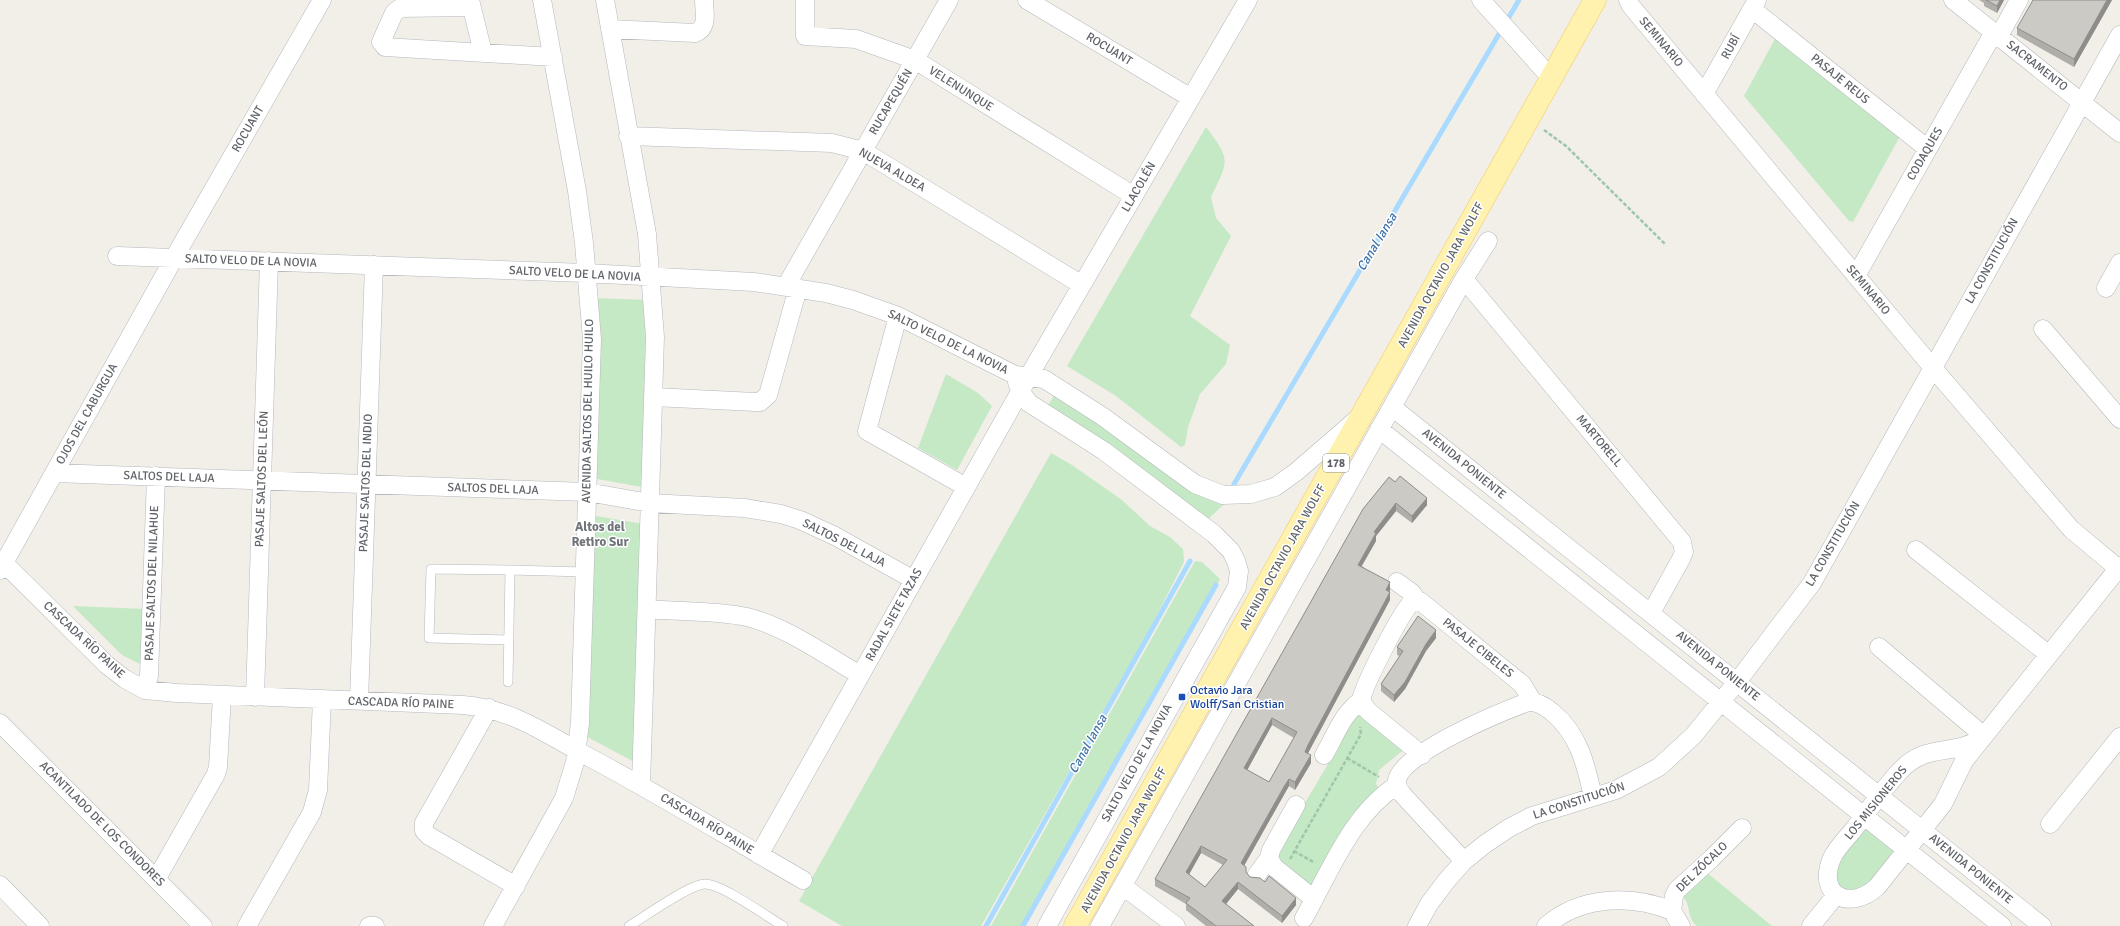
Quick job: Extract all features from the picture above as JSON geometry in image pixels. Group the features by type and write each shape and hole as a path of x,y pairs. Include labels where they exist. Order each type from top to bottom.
{"main road":[{"name":"AVENIDA OCTAVIO JARA WOLFF","path":"1075,926 1365,413 1595,0"}],"street":[{"name":"ROCUANT","path":"174,258 322,0"},
{"name":"AVENIDA SALTOS DEL HUILO HUILO","path":"493,926 560,806 570,782 577,751 580,723 592,339 577,192 542,0"},
{"path":"605,0 628,136 647,234 655,337 641,785"},
{"path":"610,29 695,33 701,31 704,26 704,0"},
{"name":"VELENUNQUE","path":"806,0 805,36 856,39 915,60 1134,196"},
{"name":"RUCAPEQUÉN","path":"654,397 755,402 765,399 768,396 792,287 863,151 949,0"},
{"name":"ROCUANT","path":"1027,0 1191,98"},
{"name":"SEMINARIO","path":"1628,0 1631,6 1933,368 2071,529 2119,568"},
{"name":"SACRAMENTO","path":"1953,0 2120,132"},
{"name":"CODAQUES","path":"1856,276 1928,149 2019,0"},
{"path":"1482,1 1495,17 1517,38 1551,78"},
{"name":"LLACOLÉN","path":"1023,379 1082,285 1134,196 1191,98 1243,2"},
{"path":"483,53 471,4 400,8 394,13 381,42 385,47 483,53 553,57"},
{"name":"RUBÍ","path":"1704,94 1754,4"},
{"name":"PASAJE REUS","path":"1754,4 1928,149"},
{"name":"LA CONSTITUCIÓN","path":"1417,926 1438,891 1464,861 1498,835 1532,816 1630,784 1659,767 1693,736 1737,682 1809,588 2120,35"},
{"name":"NUEVA ALDEA","path":"628,136 832,143 863,151 1082,285"},
{"name":"AVENIDA OCTAVIO JARA WOLFF","path":"1100,926 1124,887 1379,429 1464,279 1488,241"},
{"name":"SALTO VELO DE LA NOVIA","path":"117,256 586,273 740,282 792,287 841,296 898,316 1023,379 1044,379 1102,416 1195,484 1223,495 1251,494 1274,487 1296,472 1365,413"},
{"name":"OJOS DEL CABURGUA","path":"2,567 174,258"},
{"name":"PASAJE SALTOS DEL LEÓN","path":"255,697 269,261"},
{"path":"2106,288 2120,263"},
{"name":"PASAJE SALTOS DEL INDIO","path":"359,701 374,265"},
{"name":"MARTORELL","path":"1464,279 1682,542 1684,552 1681,559 1651,613"},
{"path":"898,316 867,431 966,487"},
{"path":"2043,329 2120,419"},
{"name":"SALTO VELO DE LA NOVIA","path":"1023,379 1029,403 1104,451 1214,534 1231,551 1238,571 1237,587 1047,926"},
{"name":"RADAL SIETE TAZAS","path":"759,855 966,487 1023,379"},
{"name":"AVENIDA PONIENTE","path":"1392,407 1880,796 2039,925"},
{"name":"AVENIDA PONIENTE","path":"1379,429 2002,926"},
{"name":"SALTOS DEL LAJA","path":"54,473 587,492 650,503 744,508 794,518 850,544 914,580"},
{"name":"PASAJE SALTOS DEL NILAHUE","path":"145,690 149,676 156,476"},
{"path":"1916,550 2048,654"},
{"name":"CASCADA RÍO PAINE","path":"2,567 125,679 145,690 222,696 463,705 489,708 526,722 641,785 803,880"},
{"name":"LOS MISIONEROS","path":"1984,736 1967,746 1921,754 1902,769 1864,816 1832,860 1828,869 1828,880 1831,889 1836,895 1842,899 1852,900 1868,894 1877,887 1943,804 1961,764 1984,736 2048,654 2119,568"},
{"name":"PASAJE CIBELES","path":"1397,582 1522,684 1533,702"},
{"path":"1324,755 1343,721 1361,701 1381,655 1409,604 1412,601 1418,600"},
{"path":"647,609 721,613 755,620 788,634 860,675"},
{"path":"1879,647 1984,736"},
{"path":"157,878 216,774 218,767 222,696"},
{"path":"247,926 312,812 316,801 318,790 322,700"},
{"path":"1361,701 1368,711 1422,755"},
{"path":"1464,861 1402,794 1397,785 1397,780 1404,768 1422,755 1473,724 1507,710 1533,702 1547,708 1564,723 1572,733 1583,757 1593,797"},
{"path":"489,708 424,823 424,831 428,836 516,886"},
{"name":"ACANTILADO DE LOS CONDORES","path":"0,723 204,926"},
{"path":"2050,824 2120,737"},
{"path":"1304,918 1329,870 1352,832 1370,807 1383,794 1397,785"},
{"path":"1256,876 1269,858 1271,850 1296,806"},
{"name":"DEL ZÓCALO","path":"1673,920 1674,896 1677,890 1742,828"},
{"path":"1269,858 1272,865 1314,899"},
{"path":"0,885 40,926"},
{"path":"1124,887 1176,926"},
{"path":"1811,926 1836,895"},
{"path":"1546,926 1575,908 1605,901 1642,901 1673,920"},
{"path":"369,926 375,926"}],"lane":[{"path":"509,640 429,638 431,569 585,572"},
{"path":"508,682 510,570"},
{"path":"629,926 690,888 704,884 717,886 783,926"}],"path":[{"path":"1529,119 1566,146 1666,245"},
{"path":"1282,874 1361,734 1358,714 1361,701"},
{"path":"1347,758 1379,777"},
{"path":"1294,851 1329,870"}],"green space":[{"path":"1775,39 1899,138 1853,222 1849,221 1744,96"},
{"path":"1206,127 1220,147 1225,161 1221,176 1211,197 1216,218 1231,236 1190,316 1230,345 1226,364 1200,394 1188,427 1185,445 1181,447 1116,396 1067,366"},
{"path":"592,298 648,300 647,488 592,478"},
{"path":"946,374 978,393 992,406 957,470 918,448"},
{"path":"1055,394 1177,475 1235,494 1205,522 1048,406"},
{"path":"1051,453 1072,465 1122,500 1150,526 1170,537 1183,549 1184,562 1143,642 981,926 842,926 799,901"},
{"path":"590,515 644,524 636,763 582,734"},
{"path":"1195,561 1202,562 1220,579 1215,589 1023,926 991,926"},
{"path":"73,606 145,609 143,662 140,664 122,655"},
{"path":"1356,708 1407,747 1379,770 1376,784 1383,793 1315,894 1277,864 1273,850 1300,801 1305,803 1328,764 1323,761"},
{"path":"1862,823 1900,853 1856,896 1830,880 1830,876"},
{"path":"1705,871 1772,926 1697,926 1691,919 1687,903 1682,896"}],"building":[{"path":"1986,0 2000,0 1997,6"},
{"path":"2033,0 2107,0 2074,59 2017,28"},
{"path":"1400,476 1427,498 1412,516 1396,503 1374,532 1376,533 1358,565 1390,582 1386,590 1390,592 1308,745 1305,752 1311,755 1295,782 1289,779 1285,785 1241,863 1246,867 1246,872 1250,877 1260,878 1265,882 1269,876 1296,898 1282,916 1238,882 1222,901 1254,926 1216,926 1186,903 1190,898 1155,879 1363,509 1389,477 1395,482","holes":["1272,718 1297,732 1269,782 1244,768","1201,846 1227,860 1205,887 1186,872"]},
{"path":"1418,616 1436,630 1426,644 1405,682 1394,695 1381,684 1403,651 1397,647"}],"waterway":[{"name":"Canal Iansa","path":"1234,484 1519,0"},
{"name":"Canal Iansa","path":"986,926 1190,561"},
{"path":"1023,926 1216,585"}],"place":[{"name":"Octavio Jara Wolff/San Cristian","path":"1182,697"}],"district":[{"name":"Altos del Retiro Sur","path":"600,534"}]}
